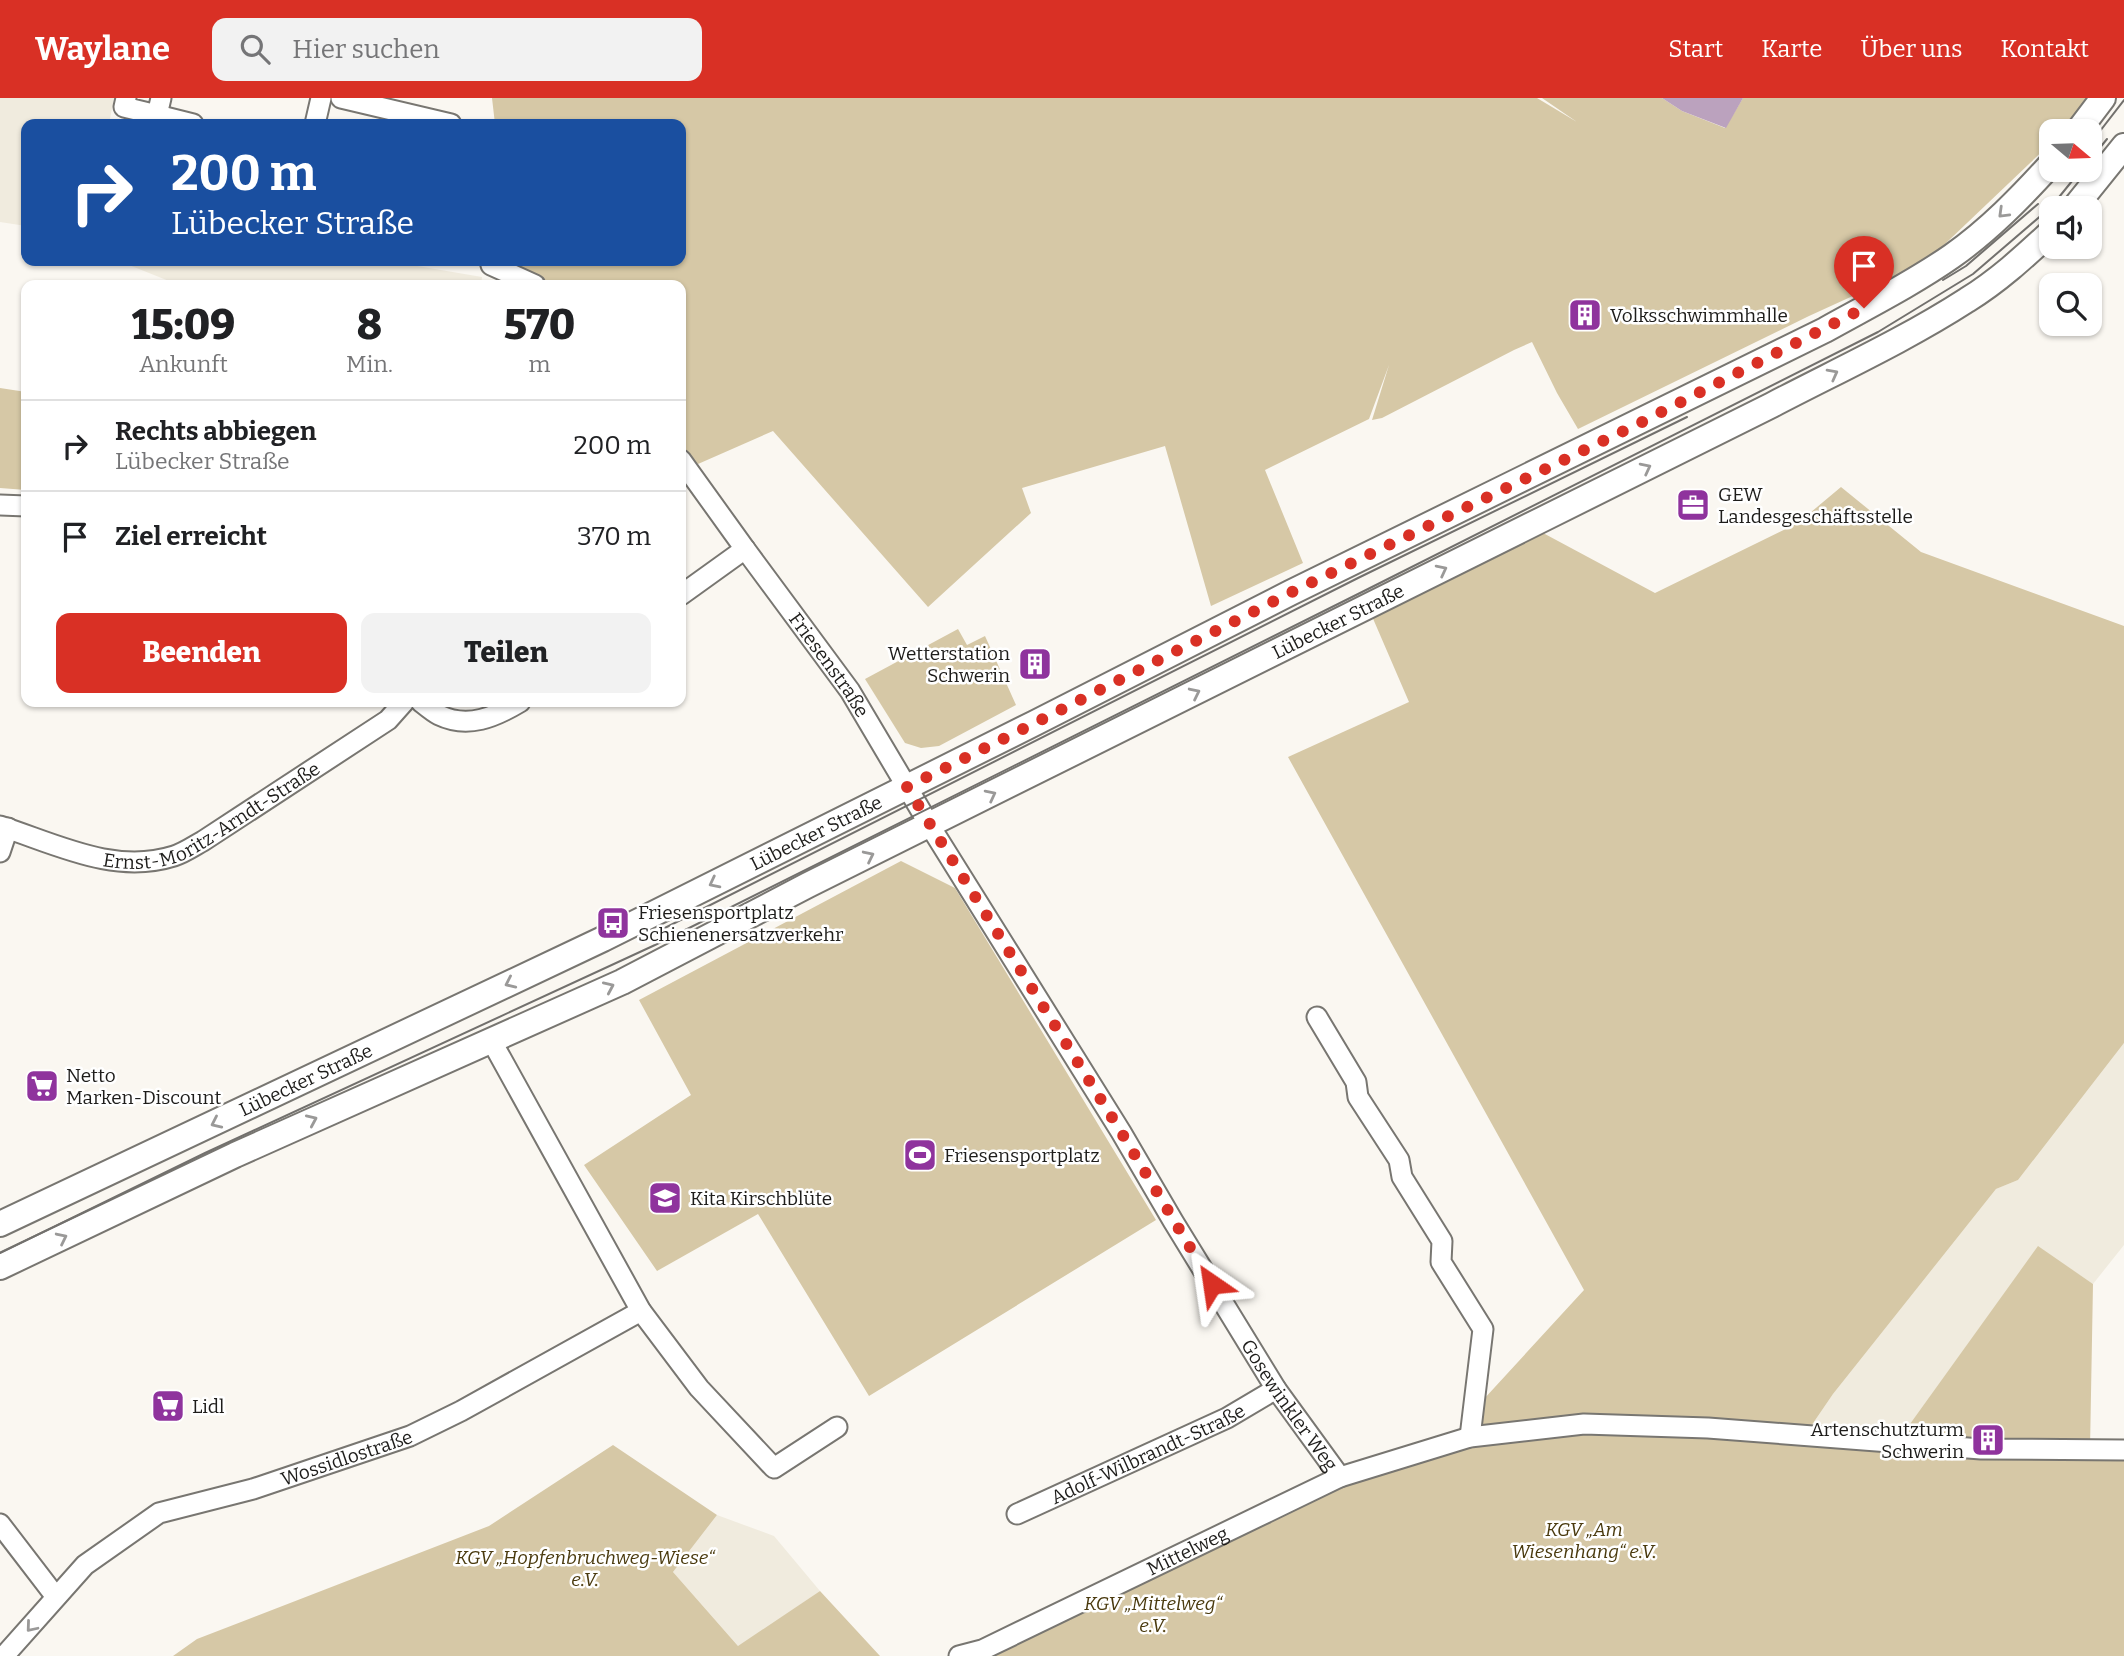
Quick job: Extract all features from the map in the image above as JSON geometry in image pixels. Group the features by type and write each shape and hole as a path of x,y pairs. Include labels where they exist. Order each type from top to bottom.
{"street":[{"path":"126,98 124,107 159,106 184,119"},
{"path":"315,119 321,98"},
{"path":"341,98 409,119"},
{"path":"2087,119 2104,98"},
{"path":"2084,196 2124,146"},
{"name":"Lübecker Straße","path":"0,1224 603,939 1290,593 1825,330 1904,287 1953,256 1992,224 2039,178"},
{"name":"Lübecker Straße","path":"0,1267 234,1156 622,982 808,886 1772,405 1968,300 2015,265 2039,243"},
{"path":"497,266 525,280"},
{"name":"Friesenstraße","path":"686,467 850,691 907,787"},
{"path":"0,505 21,506"},
{"path":"686,591 745,549"},
{"name":"Ernst-Moritz-Arndt-Straße","path":"4,827 77,853 110,861 149,862 176,855 203,841 388,720 400,707"},
{"path":"428,707 440,716 471,722 500,715 512,707"},
{"name":"Gosewinkler Weg","path":"907,787 1121,1132 1276,1389 1340,1477 1470,1437 1584,1424 1709,1428 1981,1449 2124,1450"},
{"path":"0,852 4,827"},
{"path":"1317,1017 1356,1082 1358,1097 1399,1160 1402,1177 1442,1241 1441,1262 1483,1329 1470,1437"},
{"path":"491,1040 641,1311 699,1388 774,1468 836,1427"},
{"name":"Wossidlostraße","path":"4,1656 85,1565 159,1513 253,1489 410,1436 461,1411 641,1311"},
{"name":"Adolf-Wilbrandt-Straße","path":"1017,1514 1227,1418 1276,1389"},
{"name":"Mittelweg","path":"959,1656 982,1650 1340,1477"},
{"path":"0,1524 56,1597"}],"shaded area":[{"path":"0,98 114,98 110,119 21,119 21,225 0,222"},
{"path":"1662,98 1743,98 1726,128 1682,111"},
{"path":"132,266 417,266 482,277 482,280 166,280"},
{"path":"2124,1043 2124,1245 2093,1284 2038,1247 1897,1442 1805,1435 1833,1394 1996,1189 2018,1180"},
{"path":"717,1515 774,1536 820,1591 739,1647 673,1572"}],"green space":[{"path":"492,98 1537,98 1577,122 1542,98 1662,98 1682,111 1725,128 1743,98 2100,98 2076,119 2039,119 2039,154 1925,263 1809,316 1578,429 1532,342 1382,418 1372,420 1389,365 1369,419 1265,470 1303,563 1211,606 1165,446 1022,488 1031,513 928,607 773,431 698,464 686,451 686,280 525,280 510,273 509,266 686,266 686,119 494,119"},
{"path":"0,388 21,391 21,490 0,488"},
{"path":"1841,487 1921,552 2124,626 2124,1043 2018,1180 1996,1189 1833,1394 1805,1435 1897,1442 2038,1246 2093,1284 2090,1449 2124,1450 2124,1656 959,1656 1340,1477 1470,1437 1472,1412 1584,1290 1288,757 1409,702 1368,607 1530,526 1655,593 1798,523"},
{"path":"958,629 967,645 985,636 1016,705 939,746 921,748 905,743 865,679"},
{"name":"Friesensportplatz","path":"901,861 955,888 1156,1220 869,1396 758,1214 657,1271 584,1165 691,1095 639,1000"},
{"name":"KGV „Hopfenbruchweg-Wiese“ e.V.","path":"613,1445 717,1515 673,1572 738,1646 820,1591 880,1656 173,1656 197,1639 489,1526"}],"tram line":[{"path":"2102,128 2124,100"},
{"path":"2102,145 2107,139"},
{"path":"0,1253 205,1153 655,945 1878,332 1973,274 2051,207 2071,182"},
{"path":"1943,280 1966,266 2038,204"},
{"path":"641,940 1358,578 1687,417"}],"place":[{"name":"Volksschwimmhalle","path":"1585,315"},
{"name":"GEW Landesgeschäftsstelle","path":"1693,505"},
{"name":"Wetterstation Schwerin","path":"1035,664"},
{"name":"Friesensportplatz Schienenersatzverkehr","path":"613,923"},
{"name":"Netto Marken-Discount","path":"42,1086"},
{"name":"Friesensportplatz","path":"920,1155"},
{"name":"Kita Kirschblüte","path":"665,1198"},
{"name":"Lidl","path":"168,1406"},
{"name":"Artenschutzturm Schwerin","path":"1988,1440"}],"route":[{"path":"1212,1284 907,787 1290,593 1640,423 1864,308"}],"park label":[{"name":"KGV „Am Wiesenhang“ e.V.","path":"1584,1540"},
{"name":"KGV „Mittelweg“ e.V.","path":"1153,1614"}]}
